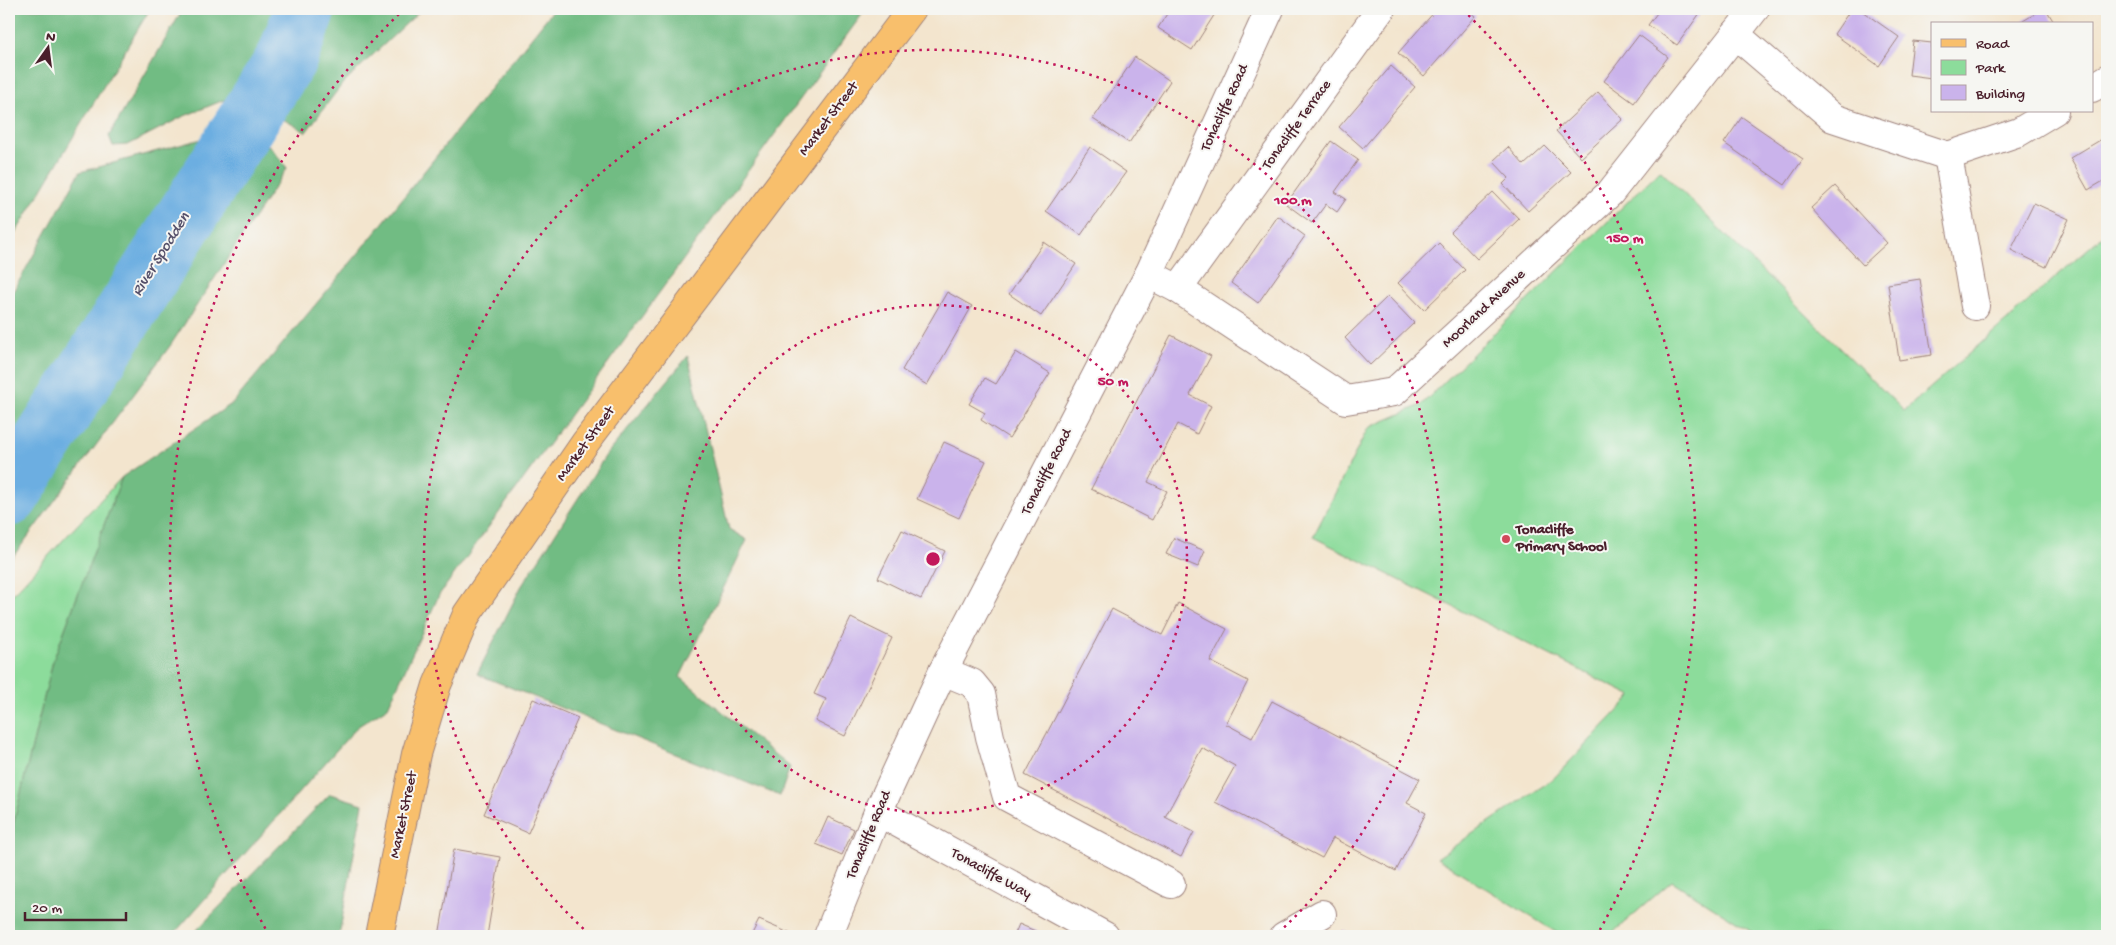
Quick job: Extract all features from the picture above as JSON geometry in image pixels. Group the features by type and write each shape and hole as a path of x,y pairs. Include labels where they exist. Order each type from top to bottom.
{"main road":[{"name":"Market Street","path":"379,936 416,754 437,685 467,614 585,443 912,9"}],"street":[{"name":"Tonacliffe Road","path":"828,936 878,812 943,671 1149,274 1270,9"},
{"name":"Tonacliffe Terrace","path":"1178,289 1381,9"},
{"name":"Moorland Avenue","path":"1149,274 1178,289 1346,400 1394,392 1610,192 1755,9"},
{"path":"1735,34 1833,118 1948,156 2019,132 2052,112"},
{"path":"2094,87 2107,79"},
{"path":"1948,156 1975,306"},
{"path":"943,671 972,683 982,694 990,737 1008,797 1171,884"},
{"name":"Tonacliffe Way","path":"878,812 1105,936"},
{"path":"1284,936 1322,914"}],"green space":[{"path":"9,9 150,9 9,244"},
{"path":"183,9 290,9 274,54 244,101 229,98 182,117 128,145 113,146 109,136"},
{"path":"315,9 422,9 343,83 306,132 263,108 295,63"},
{"path":"554,9 866,9 439,595 388,707 357,727 172,936 9,936 9,842 53,661 122,477 233,403 362,249"},
{"path":"220,134 9,468 9,299 80,172"},
{"path":"248,141 270,146 287,168 170,346 9,562 9,520"},
{"path":"1660,170 1904,411 2107,232 2107,936 1758,936 1672,881 1609,936 1562,936 1437,858 1555,777 1632,696 1313,537 1368,428 1421,405"},
{"path":"688,356 729,529 747,540 680,677 790,767 780,796 477,674 521,587 606,455"},
{"path":"122,477 53,661 9,842 9,598"},
{"path":"330,794 363,804 339,936 191,936"}],"building":[{"path":"1170,9 1218,9 1192,50 1158,28"},
{"path":"1437,9 1467,9 1476,16 1424,76 1398,53"},
{"path":"1660,9 1703,9 1677,45 1648,25"},
{"path":"1851,9 1859,9 1899,37 1879,66 1834,34"},
{"path":"2046,9 2054,22 2021,22"},
{"path":"1639,35 1668,57 1634,103 1604,81"},
{"path":"1913,41 1931,43 1931,78 1909,75"},
{"path":"1135,57 1170,81 1129,143 1093,119"},
{"path":"1391,66 1415,87 1363,148 1339,127"},
{"path":"1598,92 1623,119 1581,158 1556,131"},
{"path":"1742,117 1803,159 1785,185 1724,143"},
{"path":"2107,136 2107,179 2088,190 2070,158"},
{"path":"1331,141 1358,160 1335,192 1346,199 1337,212 1326,204 1312,223 1286,204"},
{"path":"1545,146 1571,172 1528,211 1503,184 1509,178 1493,161 1508,147 1524,165"},
{"path":"1090,147 1126,172 1081,235 1046,211"},
{"path":"1835,186 1887,243 1863,265 1811,208"},
{"path":"1493,192 1519,219 1477,259 1451,232"},
{"path":"2034,203 2069,219 2046,267 2011,250"},
{"path":"1278,216 1305,236 1258,303 1231,283"},
{"path":"1044,242 1076,264 1041,316 1009,294"},
{"path":"1439,243 1465,270 1424,310 1398,283"},
{"path":"1920,279 1932,355 1899,360 1888,284"},
{"path":"947,292 972,306 927,385 902,370"},
{"path":"1388,296 1414,323 1370,365 1345,338"},
{"path":"1171,335 1211,356 1190,395 1211,406 1197,434 1178,424 1148,482 1167,491 1152,520 1091,489"},
{"path":"1016,352 1050,373 1009,438 981,420 985,413 969,404 985,378 996,384"},
{"path":"944,442 986,461 959,518 917,499"},
{"path":"902,530 945,551 921,599 878,578"},
{"path":"1174,538 1205,551 1198,567 1166,554"},
{"path":"1178,603 1227,629 1210,661 1248,681 1226,724 1252,738 1272,701 1420,779 1407,803 1426,813 1396,871 1333,838 1322,858 1215,802 1235,766 1202,748 1165,817 1194,832 1181,857 1025,775 1112,609 1162,635"},
{"path":"851,618 892,638 845,736 815,721 826,699 814,694"},
{"path":"533,699 578,718 528,833 484,814"},
{"path":"828,817 854,829 842,855 816,844"},
{"path":"454,849 500,857 487,936 439,936"},
{"path":"759,920 796,936 751,936"},
{"path":"1019,924 1047,936 1014,936"},
{"path":"1343,930 1360,936 1340,936"}],"waterway":[{"name":"River Spodden","path":"9,496 287,58 305,9"}],"place":[{"name":"Tonacliffe Primary School","path":"1506,539"}]}
